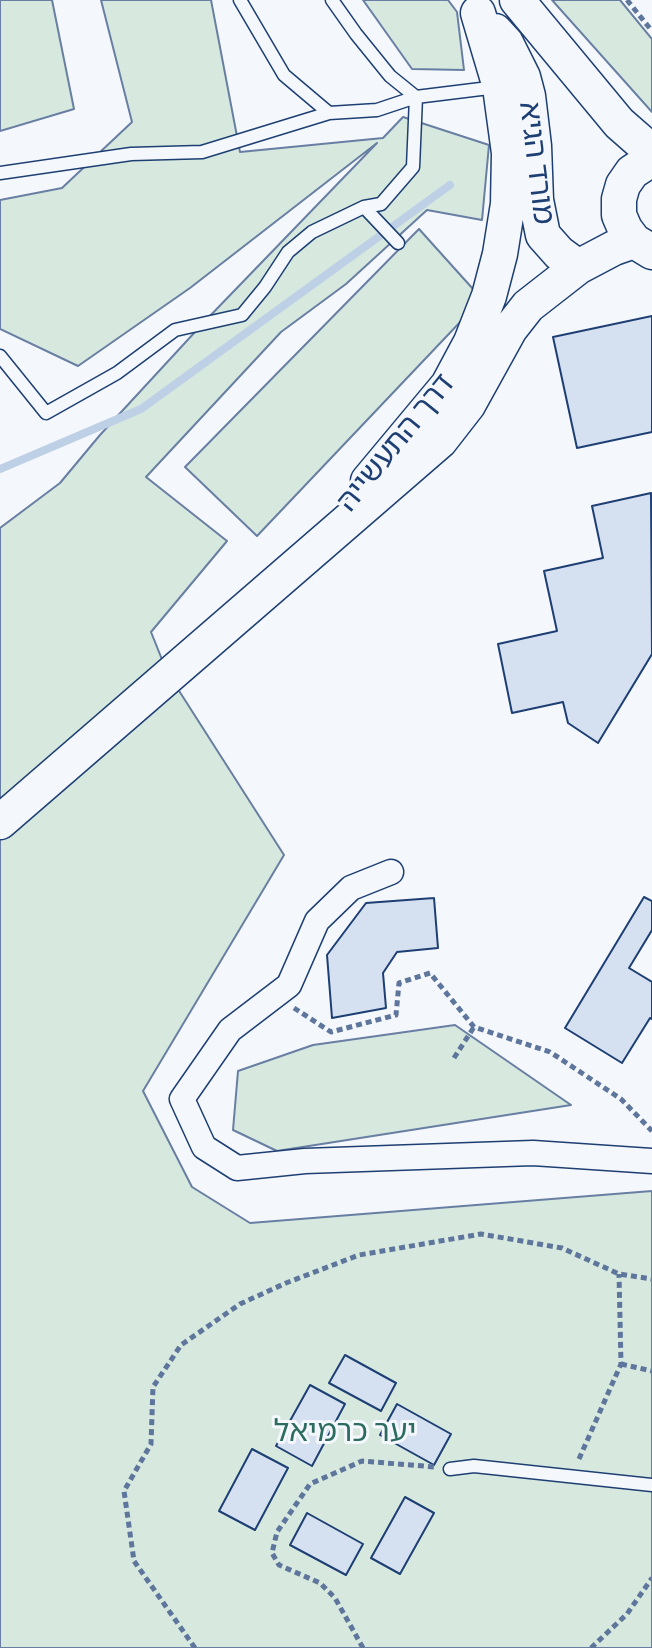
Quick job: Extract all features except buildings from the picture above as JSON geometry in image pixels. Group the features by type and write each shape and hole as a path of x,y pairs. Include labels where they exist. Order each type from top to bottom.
{"street":[{"name":"מורד הגיא","path":"517,0 619,123 652,152"},
{"name":"מורד הגיא","path":"473,7 506,43 523,77 534,146 536,200 543,235 559,253 578,267"},
{"name":"דרך התעשייה","path":"283,577 417,425 448,385 471,342 489,296 508,204 509,153 502,100 473,7"},
{"path":"502,100 534,146"},
{"path":"643,247 625,229 619,215 619,199 623,185 632,172 652,159"},
{"path":"578,267 614,248 643,247"},
{"name":"דרך התעשייה","path":"0,822 440,441 468,405 510,329 528,306 578,267"},
{"path":"391,872 351,888 317,921 289,985 230,1030 182,1099 204,1147 237,1168 305,1161 533,1153 652,1161"}],"lane":[{"path":"240,0 284,75 329,113"},
{"path":"332,0 390,76 416,97"},
{"path":"0,356 46,413 106,380 175,330 242,315 288,252 312,232 364,207 381,204 413,167 416,97"},
{"path":"0,173 131,154 202,152 329,113 377,110 416,97 502,100"},
{"path":"364,207 398,243"},
{"path":"450,1469 474,1466 652,1485"}],"path":[{"path":"627,0 652,31"},
{"path":"275,996 331,1032 396,1015 399,983 430,973 474,1027 550,1052 621,1099 652,1131"},
{"path":"454,1058 474,1027"},
{"path":"195,1648 134,1561 124,1491 151,1444 153,1387 181,1345 240,1304 359,1255 481,1234 562,1248 619,1274 652,1279"},
{"path":"570,1478 621,1364 619,1274"},
{"path":"621,1364 652,1371"},
{"path":"363,1648 335,1598 320,1583 279,1565 272,1553 277,1532 310,1484 362,1461 450,1469"},
{"path":"591,1648 627,1614 652,1578"}],"green space":[{"path":"0,0 52,0 74,109 0,131"},
{"name":"יער כרמיאל","path":"101,0 211,0 240,152 383,138 403,117 489,145 482,220 427,210 346,284 281,332 146,477 227,541 151,632 167,672 284,855 143,1091 192,1187 250,1223 652,1191 652,1648 0,1648 0,528 60,483 207,319 377,143 190,288 78,366 0,329 0,200 62,188 132,122"},
{"path":"363,0 448,0 457,12 464,70 412,69"},
{"path":"552,0 620,0 652,39 652,112"},
{"path":"419,229 482,299 257,536 185,467"},
{"path":"455,1025 571,1105 277,1151 233,1130 238,1071 313,1045"}],"waterway":[{"path":"0,469 141,409 450,185"}]}
